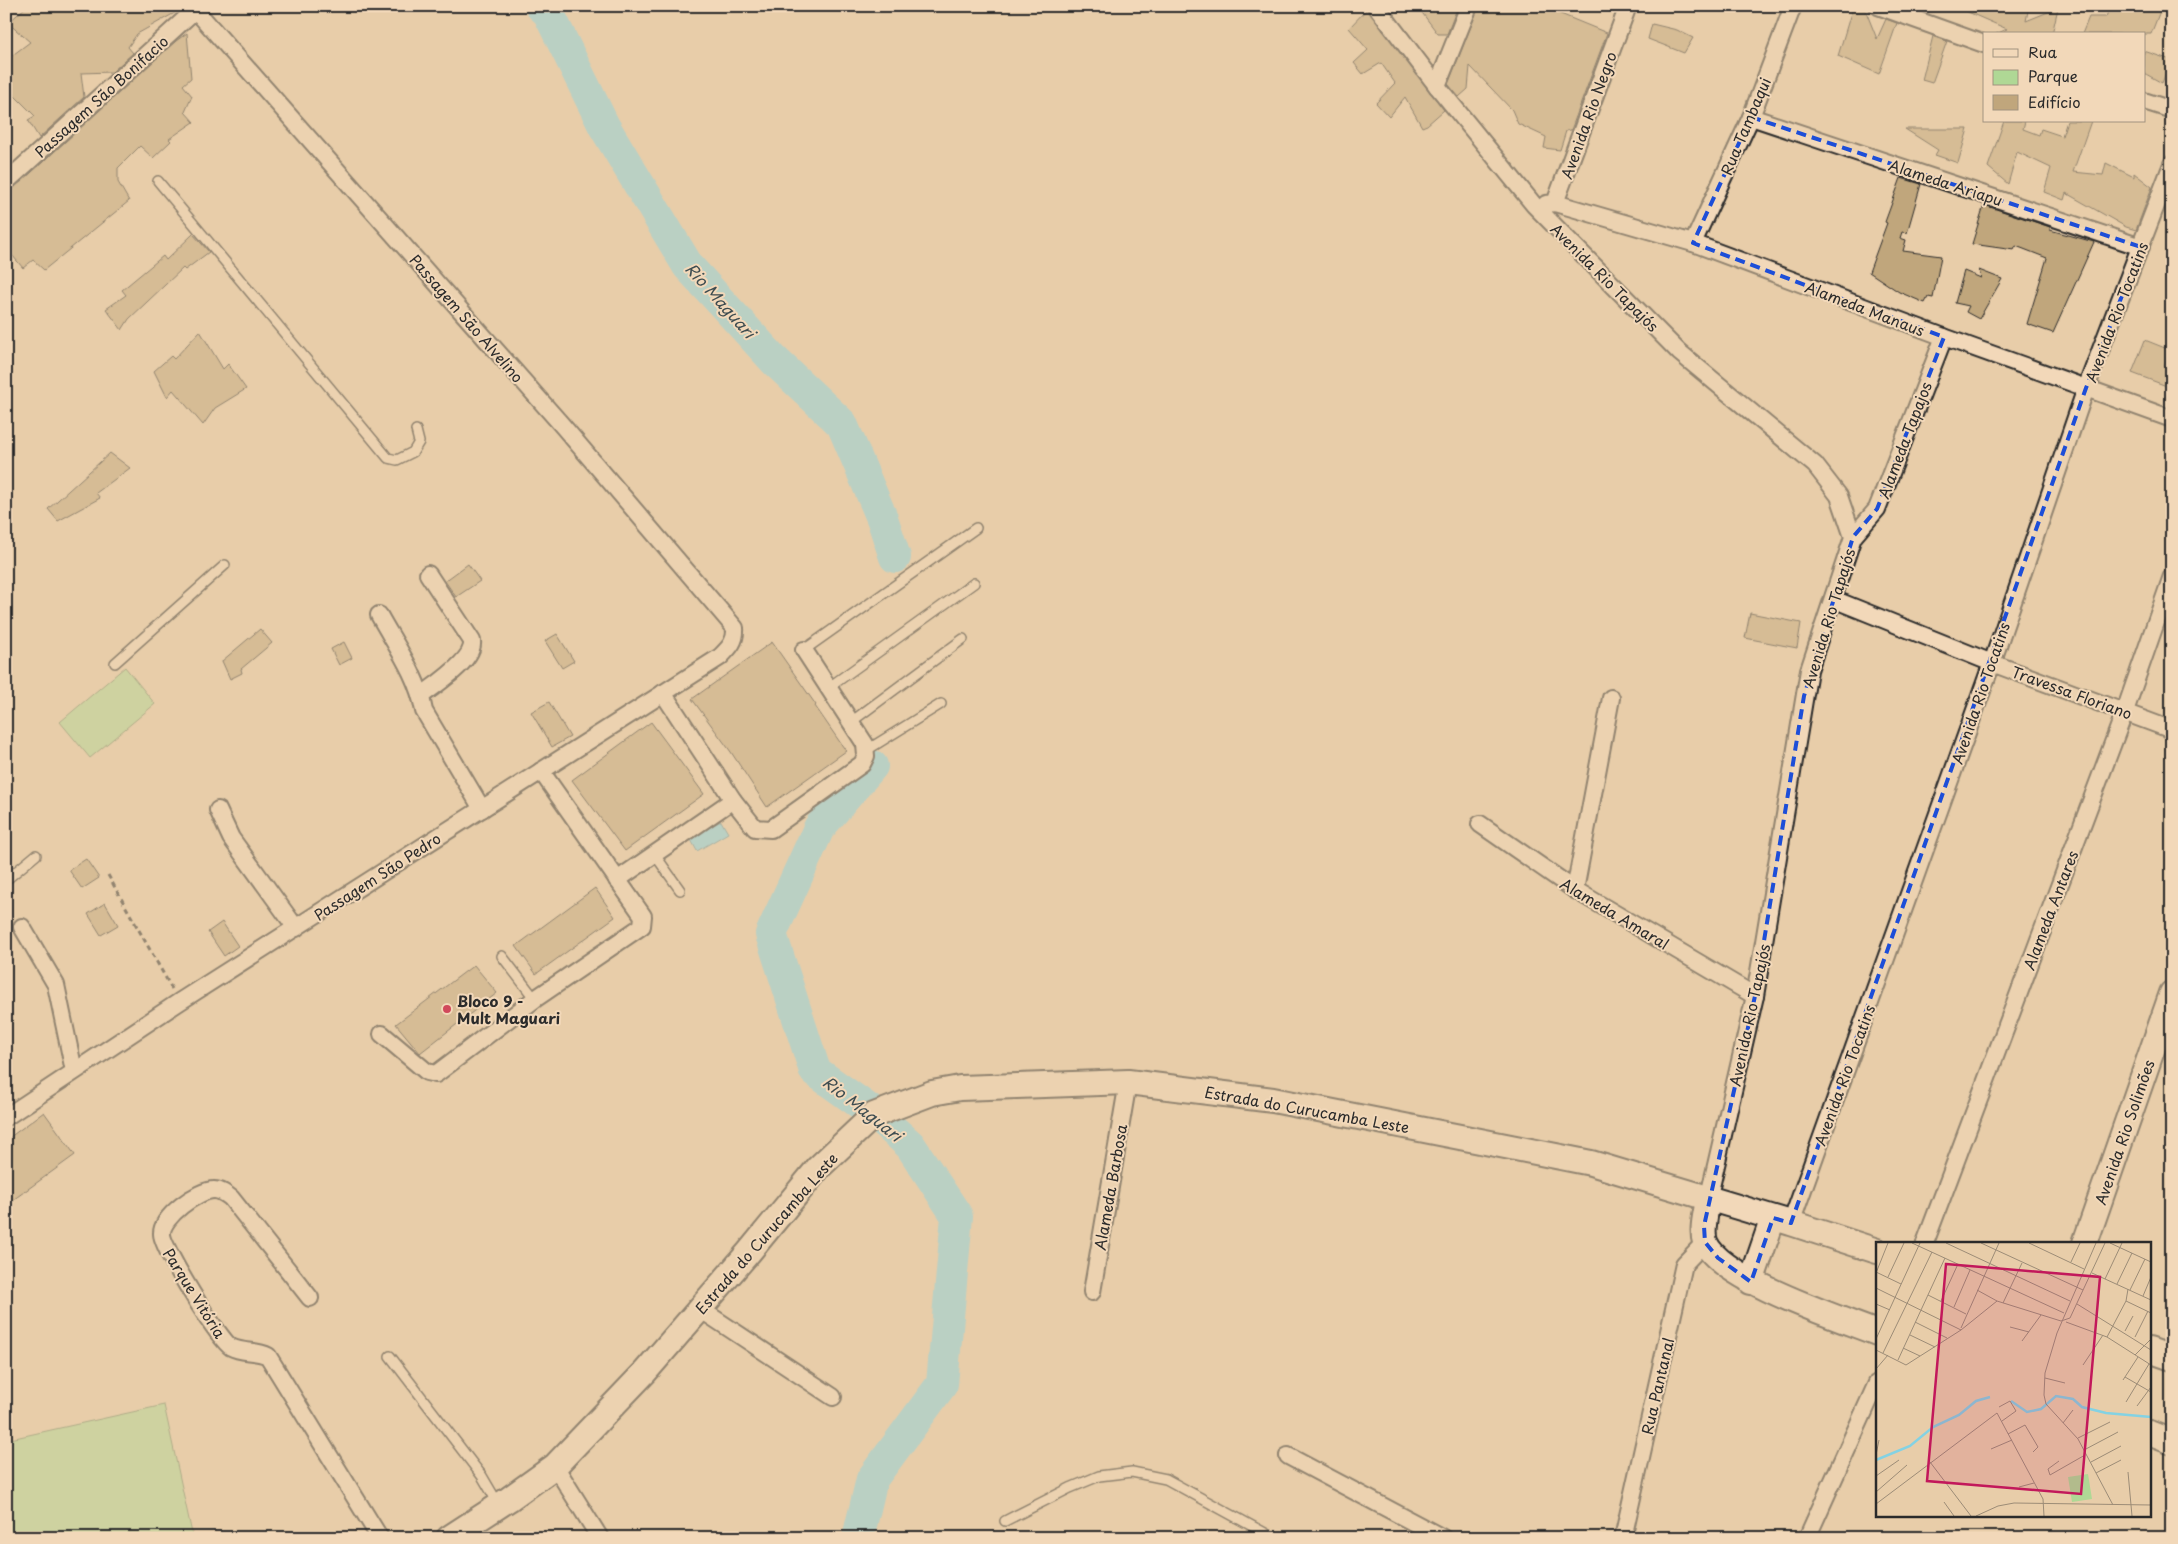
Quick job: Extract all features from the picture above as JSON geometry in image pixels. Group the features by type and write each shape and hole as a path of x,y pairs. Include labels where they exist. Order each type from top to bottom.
{"main road":[{"name":"Avenida Rio Solimões","path":"2085,1242 2172,993"},
{"name":"Estrada do Curucamba Leste","path":"449,1538 500,1506 555,1466 645,1372 818,1168 880,1112 932,1093 960,1088 1128,1082 1273,1100 1582,1162 1782,1221 1876,1252"},
{"path":"1708,1200 1704,1226 1705,1242 1718,1258 1751,1282 1876,1333"},
{"path":"1751,1282 1782,1221"},
{"path":"2150,1350 2172,1358"},
{"path":"2150,1433 2172,1442"}],"street":[{"name":"Avenida Rio Tapajós","path":"1376,6 1437,86 1534,205 1679,352 1815,465 1838,496 1853,537 1809,670 1755,996 1708,1200"},
{"path":"1437,86 1469,6"},
{"name":"Avenida Rio Negro","path":"1555,202 1628,6"},
{"name":"Rua Tambaqui","path":"1693,243 1751,117 1794,6"},
{"path":"1878,6 1983,44"},
{"name":"Passagem São Bonifacio","path":"6,182 194,8"},
{"name":"Passagem São Alvelino","path":"194,8 561,424 735,628"},
{"path":"2146,101 2172,110"},
{"name":"Alameda Ariapu","path":"1751,117 2141,247"},
{"name":"Avenida Rio Tocatins","path":"1782,1221 1992,662 2086,388 2172,164"},
{"path":"1534,205 1555,202"},
{"name":"Alameda Manaus","path":"1555,202 1693,243 1944,337 2172,419"},
{"name":"Alameda Tapajos","path":"1853,537 1877,509 1944,337"},
{"path":"421,696 468,658 473,646 472,641 428,574"},
{"name":"Alameda Antares","path":"1925,1242 2125,711 2172,576"},
{"name":"Travessa Floriano","path":"1834,599 1992,662 2172,730"},
{"path":"379,615 415,680 424,711 482,809"},
{"name":"Passagem São Pedro","path":"6,1117 180,1002 720,656 731,646 736,636 735,628"},
{"path":"663,693 733,800 755,828 771,829 862,764 867,750 804,650"},
{"path":"1575,890 1611,698"},
{"path":"382,1034 427,1072 436,1074 535,999 642,926 643,916 541,771"},
{"path":"616,880 733,800"},
{"path":"218,810 231,838 296,928"},
{"name":"Alameda Amaral","path":"1480,824 1575,890 1755,996"},
{"path":"22,927 56,985 74,1071"},
{"name":"Alameda Barbosa","path":"1092,1292 1128,1082"},
{"name":"Parque Vitória","path":"310,1298 231,1198 225,1193 216,1190 199,1194 171,1214 165,1222 162,1233 166,1249 212,1324 232,1348 254,1351 268,1356 380,1538"},
{"name":"Rua Pantanal","path":"1622,1538 1684,1264 1705,1242"},
{"path":"700,1309 832,1397"},
{"path":"1807,1538 1876,1385"},
{"path":"1288,1456 1443,1538"},
{"path":"555,1466 600,1538"}],"lane":[{"path":"158,181 388,458 396,460 413,452 419,442 416,430"},
{"path":"804,650 976,528"},
{"path":"115,662 225,565"},
{"path":"828,688 974,583"},
{"path":"851,722 963,639"},
{"path":"867,750 941,704"},
{"path":"6,880 36,855"},
{"path":"655,855 680,890"},
{"path":"502,956 535,999"},
{"path":"390,1356 482,1476 500,1506"},
{"path":"1005,1521 1070,1488 1099,1476 1132,1472 1166,1479 1274,1538"}],"path":[{"path":"108,875 180,1002"}],"highlighted area":[{"path":"1751,117 2141,247 2086,388 1791,1223 1773,1218 1751,1282 1718,1258 1705,1242 1704,1226 1755,996 1804,696 1853,537 1877,509 1944,337 1693,243"}],"green space":[{"path":"125,667 155,704 90,758 60,722"},
{"path":"164,1405 193,1538 6,1538 6,1440"}],"water":[{"path":"721,821 728,833 697,851 690,838"}],"building":[{"path":"27,6 104,6 107,10 145,10 142,6 175,6 171,10 180,10 137,34 128,47 133,53 112,72 81,73 84,97 39,138 28,120 35,116 6,87 6,60 30,42 8,23"},
{"path":"1417,6 1458,6 1447,34 1438,34"},
{"path":"1479,6 1541,6 1607,33 1571,130 1566,131 1560,150 1544,148 1546,137 1518,124 1512,110 1470,66 1468,89 1459,97 1448,84"},
{"path":"1853,6 1865,9 1877,39 1886,19 1897,23 1879,74 1838,56"},
{"path":"1954,6 2029,6 2026,21 2058,8 2052,32 2000,32 2007,29"},
{"path":"2110,6 2162,6 2151,34 2146,34 2146,32 2083,32 2089,17 2106,17"},
{"path":"1367,9 1444,110 1427,125 1422,127 1405,97 1389,117 1376,103 1395,83 1381,63 1363,74 1354,63 1368,50 1349,28"},
{"path":"1652,24 1677,30 1693,38 1684,53 1648,39"},
{"path":"187,33 191,78 183,85 192,96 185,112 194,122 169,139 171,141 153,158 140,146 118,168 118,182 129,201 44,270 33,260 23,268 12,255 6,256 6,192 21,182"},
{"path":"1933,36 1947,41 1932,83 1922,80"},
{"path":"2146,52 2171,60 2162,83 2146,74"},
{"path":"2004,122 2025,122 2023,129 2039,135 2041,129 2062,136 2067,122 2091,122 2073,172 2103,175 2106,163 2134,177 2134,173 2152,187 2136,230 2126,227 2066,193 2064,200 2044,192 2051,168 2017,152 2008,184 1988,167"},
{"path":"1905,129 1968,129 1958,163 1935,155 1938,150"},
{"path":"1901,178 1921,184 1907,233 1902,232 1900,238 1906,240 1903,251 1941,256 1933,298 1928,297 1925,303 1899,292 1869,272"},
{"path":"1984,205 2050,227 2050,230 2094,242 2053,333 2027,324 2047,258 2016,246 2014,250 1972,244"},
{"path":"193,234 209,252 185,270 183,268 129,319 122,330 106,309 126,295 122,290 163,256 166,260"},
{"path":"1979,270 2002,279 1979,319 1966,312 1969,306 1955,303 1964,271 1981,278"},
{"path":"200,331 223,369 228,364 246,389 215,408 203,425 173,390 167,397 154,371 171,356 174,359"},
{"path":"2145,340 2170,350 2164,366 2172,368 2172,388 2132,373"},
{"path":"110,453 130,468 96,493 100,498 58,521 48,509"},
{"path":"468,564 480,581 456,597 445,581"},
{"path":"1750,613 1801,623 1797,648 1745,638"},
{"path":"260,629 272,643 241,669 242,673 230,679 222,661"},
{"path":"557,634 574,661 562,668 545,641"},
{"path":"344,642 352,658 339,665 331,649"},
{"path":"772,642 846,751 767,807 731,752 692,699"},
{"path":"549,702 570,737 552,747 531,712"},
{"path":"651,722 704,794 625,851 572,780"},
{"path":"86,859 99,878 82,889 69,870"},
{"path":"595,888 615,917 536,974 516,946"},
{"path":"105,903 118,925 101,935 88,914"},
{"path":"222,922 238,946 224,956 208,932"},
{"name":"Bloco 9 - Mult Maguari","path":"474,965 497,993 420,1053 396,1024"},
{"path":"44,1112 75,1155 6,1205 6,1140"}],"waterway":[{"name":"Rio Maguari","path":"541,6 548,12 604,126 688,266 774,360 842,424 882,518 895,557"},
{"name":"Rio Maguari","path":"858,1538 872,1479 942,1384 957,1216 910,1145 875,1114 815,1071 771,934 819,828 872,766"}],"place":[{"name":"Bloco 9 - Mult Maguari","path":"447,1009"}]}
